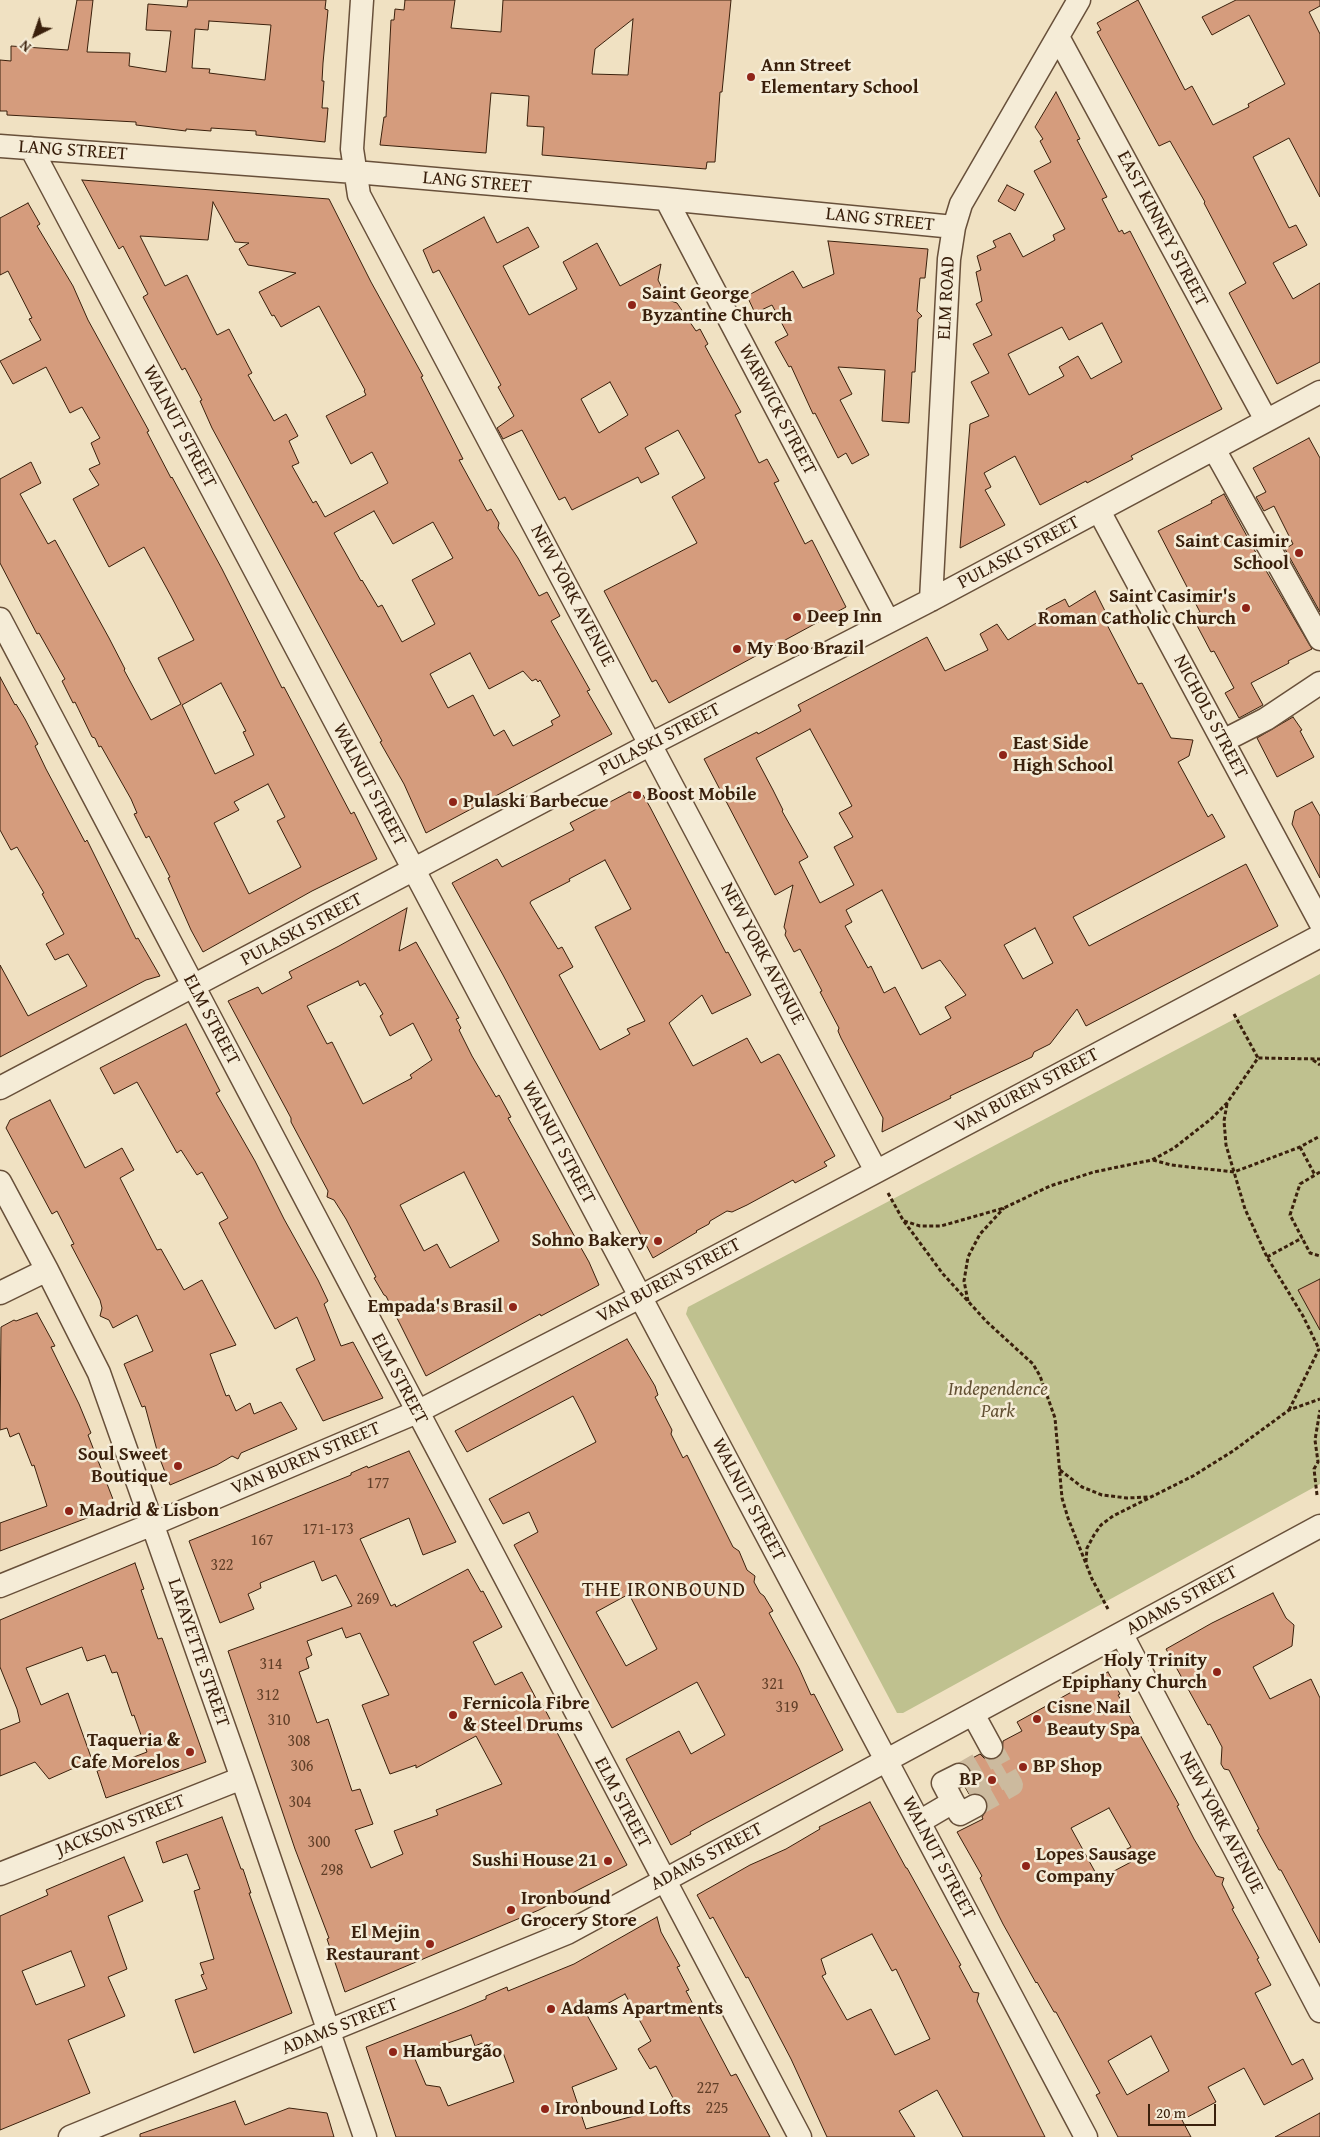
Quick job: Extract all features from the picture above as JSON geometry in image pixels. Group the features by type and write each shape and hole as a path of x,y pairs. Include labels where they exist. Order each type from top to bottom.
{"street":[{"name":"NEW YORK AVENUE","path":"362,0 352,149 359,195 876,1170"},
{"name":"ELM ROAD","path":"932,600 949,259 954,227 961,204 1079,0"},
{"name":"EAST KINNEY STREET","path":"1058,37 1266,420"},
{"name":"LANG STREET","path":"0,146 355,172 666,199 954,227"},
{"name":"WALNUT STREET","path":"31,148 1086,2137"},
{"name":"WARWICK STREET","path":"666,199 888,621"},
{"name":"PULASKI STREET","path":"0,1088 651,744 932,600 1266,420 1320,394"},
{"path":"1214,449 1320,639"},
{"name":"NICHOLS STREET","path":"1099,511 1320,922"},
{"name":"ELM STREET","path":"0,619 663,1881 800,2137"},
{"path":"1223,741 1266,719 1320,683"},
{"name":"VAN BUREN STREET","path":"0,1586 153,1524 417,1412 640,1297 876,1170 1320,936"},
{"name":"LAFAYETTE STREET","path":"0,1182 48,1270 99,1373 242,1778 365,2137"},
{"path":"0,1293 48,1270"},
{"name":"ADAMS STREET","path":"70,2137 567,1933 886,1760 1122,1635 1320,1526"},
{"name":"NEW YORK AVENUE","path":"1122,1635 1320,2012"},
{"path":"973,1714 991,1748"},
{"name":"JACKSON STREET","path":"0,1874 242,1778"},
{"path":"919,1822 961,1794"}],"path":[{"path":"1234,1014 1258,1058"},
{"path":"1258,1058 1320,1060"},
{"path":"903,1220 920,1226 941,1226 1004,1208 1050,1186 1094,1172 1152,1160 1194,1134 1227,1103 1258,1058"},
{"path":"1312,1060 1320,1065"},
{"path":"1227,1103 1224,1121 1226,1145 1245,1209 1267,1257 1303,1316 1319,1350 1289,1410"},
{"path":"1152,1160 1171,1165 1234,1172 1300,1147 1320,1136"},
{"path":"1300,1147 1315,1176"},
{"path":"1320,1172 1300,1184 1290,1215 1310,1253 1320,1256"},
{"path":"888,1193 903,1220 943,1274 987,1322 1027,1358 1040,1376 1055,1418 1062,1498 1086,1563 1108,1609"},
{"path":"969,1303 964,1281 968,1257 980,1234 1004,1208"},
{"path":"1267,1257 1302,1238"},
{"path":"1086,1563 1087,1548 1101,1525 1113,1516 1192,1476 1233,1451 1289,1410 1320,1398"},
{"path":"1317,1495 1314,1469 1318,1462 1315,1440 1320,1410"},
{"path":"1059,1470 1082,1487 1102,1496 1150,1497"}],"green space":[{"name":"Independence Park","path":"1320,974 1320,1484 903,1713 897,1713 686,1314 688,1307"}],"building":[{"path":"77,0 93,0 87,52 130,53 129,66 166,72 171,31 146,30 148,4 187,7 188,0 326,0 325,9 328,10 322,81 324,81 322,108 328,108 325,142 256,135 256,131 211,128 211,131 186,129 186,131 136,125 136,122 7,115 7,111 0,111 0,60 11,61 11,46 68,50","holes":["209,21 271,25 265,80 209,73 210,69 192,68 195,29 208,30"]},
{"path":"405,0 455,0 451,28 501,32 503,0 731,0 722,92 720,92 715,162 707,162 706,169 542,155 544,127 527,126 529,96 491,93 486,153 380,145 384,117 386,117 391,20 394,20 395,9 404,10","holes":["633,19 628,75 592,74 595,49"]},
{"path":"1138,0 1185,90 1192,86 1213,125 1249,107 1248,104 1285,84 1249,15 1212,35 1202,17 1236,0 1320,0 1320,6 1309,12 1320,34 1320,197 1289,138 1253,157 1289,228 1296,225 1307,245 1273,263 1293,299 1320,283 1320,362 1277,384 1229,293 1246,283 1205,202 1170,141 1159,146 1097,32 1101,30 1097,23"},
{"path":"1056,92 1080,139 1077,140 1107,197 1102,199 1119,232 1122,230 1124,234 1130,231 1222,409 1131,456 1133,459 1040,505 1015,456 984,473 991,487 985,490 1005,525 960,548 970,424 989,416 971,382 989,373 973,344 992,335 976,304 982,301 976,272 981,270 977,256 996,247 993,241 1010,233 1023,257 1055,240 1053,235 1065,229 1034,171 1051,162 1040,141 1043,139 1035,127","holes":["1102,323 1122,362 1091,379 1078,356 1059,367 1064,376 1029,395 1008,354 1062,327 1069,340"]},
{"path":"82,180 329,199 371,282 423,376 421,377 463,459 459,460 487,511 491,509 499,523 498,528 518,558 539,596 547,592 560,616 551,621 590,690 587,691 612,734 426,833 404,784 380,742 382,741 212,428 200,401 202,400 185,368 182,370 143,297 148,294 123,246 119,249","holes":["213,202 235,242 249,243 239,249 248,265 296,273 259,292 272,316 274,315 281,327 319,306 365,390 366,395 326,416 351,464 372,452 388,483 325,517 316,501 313,503 292,466 299,463 289,441 298,436 286,414 274,421 248,375 252,373 229,329 217,335 187,275 165,286 140,236 208,240","374,511 393,544 433,522 453,558 412,580 435,624 402,642 382,605 378,607 334,533","470,653 489,689 523,671 532,681 536,679 538,682 540,680 560,716 551,721 553,725 513,746 504,730 494,736 473,695 448,708 430,674"]},
{"path":"1007,185 1024,194 1015,211 998,201"},
{"path":"28,203 40,224 37,226 73,286 88,320 149,431 147,432 171,478 222,569 282,688 284,687 351,814 354,812 377,859 312,891 203,952 168,878 170,877 149,836 146,838 134,814 137,813 131,799 101,746 99,747 95,738 92,737 75,702 73,703 62,681 65,679 39,633 37,634 0,563 0,479 31,462 41,483 20,494 48,544 55,540 109,638 151,720 181,704 158,658 194,640 171,596 144,547 109,567 73,499 99,485 89,469 100,464 91,443 100,438 82,407 70,413 46,367 13,384 0,361 41,340 29,319 32,318 8,271 0,275 0,218","holes":["221,683 246,731 243,732 254,755 215,774 182,705","268,784 285,817 277,821 301,867 249,894 214,823 239,810 234,802"]},
{"path":"484,217 497,243 528,227 539,247 503,266 529,315 577,289 563,262 597,243 620,286 661,264 658,280 668,300 677,303 696,331 700,329 708,344 705,346 741,412 735,415 759,463 767,459 779,481 774,483 805,544 812,540 846,607 669,703 656,680 652,682 604,591 697,543 672,497 705,478 678,430 645,448 659,474 641,483 638,477 572,510 565,497 559,500 522,430 503,439 497,428 514,416 498,387 501,385 439,270 433,273 423,250","holes":["610,382 628,415 599,433 581,399"]},
{"path":"828,241 928,249 925,278 920,278 917,311 922,316 918,319 915,372 912,372 909,423 882,421 885,370 838,367 852,394 840,400 869,455 852,464 846,453 838,458 815,413 813,414 791,366 789,367 775,342 788,335 772,305 755,313 747,296 793,271 803,288 834,274"},
{"name":"Saint Casimir School","path":"1309,438 1320,458 1320,612 1285,549 1293,544 1274,506 1264,511 1256,497 1266,492 1253,468"},
{"name":"Saint Casimir's Roman Catholic Church","path":"1224,494 1312,649 1251,683 1263,705 1239,718 1225,693 1234,688 1214,651 1211,652 1192,616 1200,612 1158,531 1212,503 1211,501"},
{"name":"East Side High School","path":"1095,591 1108,617 1104,619 1138,684 1142,683 1171,738 1193,740 1189,756 1178,762 1208,817 1212,814 1225,837 1073,917 1089,946 1246,864 1278,926 1086,1026 1077,1009 1050,1044 1034,1052 1032,1057 950,1096 951,1098 882,1132 883,1118 841,1038 838,1031 839,1028 820,992 822,991 800,949 794,952 785,935 784,927 793,885 775,895 704,759 757,732 758,734 801,711 798,705 927,637 945,671 988,650 980,634 997,624 1008,640 1048,616 1046,609 1065,599 1069,607","holes":["810,729 852,806 839,813 853,837 834,847 854,885 820,903 799,862 808,857 782,811 756,758","882,890 922,969 940,960 966,995 945,1007 951,1018 920,1035 895,987 884,993 871,966 868,968 845,926 852,922 846,910","1035,928 1053,963 1023,979 1004,945"]},
{"path":"0,677 38,744 35,746 46,769 85,842 87,840 136,939 138,938 160,976 146,980 0,1057 0,965 28,1016 87,986 68,954 55,960 46,944 64,934 42,894 44,893 17,847 11,850 0,830"},
{"path":"1293,717 1302,730 1300,731 1314,757 1277,777 1257,738"},
{"path":"629,792 643,795 726,953 728,952 751,995 712,1014 702,995 669,1023 693,1066 747,1038 761,1063 778,1054 780,1055 835,1156 824,1162 827,1166 795,1183 793,1180 747,1205 732,1212 727,1211 710,1221 709,1224 697,1232 653,1258 452,883 497,859 502,867 574,830 570,823","holes":["605,860 631,909 595,927 645,1021 627,1029 630,1034 600,1050 559,975 573,967 562,947 558,949 530,903"]},
{"path":"1312,802 1320,816 1320,878 1292,824 1295,811"},
{"path":"407,908 399,951 416,942 459,1018 456,1019 461,1028 459,1030 472,1056 496,1097 499,1095 511,1117 508,1118 589,1262 599,1285 541,1316 540,1314 426,1376 386,1296 374,1278 376,1277 346,1219 334,1200 327,1197 328,1191 228,1001 258,987 262,994 292,978 289,972","holes":["358,981 360,986 365,983 383,1014 380,1016 390,1036 413,1023 432,1060 410,1075 412,1078 363,1104 332,1042 327,1044 307,1006","464,1172 499,1241 450,1268 437,1244 424,1251 400,1205"]},
{"path":"186,1024 220,1091 216,1093 255,1161 284,1219 318,1280 328,1301 324,1304 341,1346 353,1342 383,1398 323,1421 296,1369 315,1360 297,1317 275,1329 219,1223 228,1218 202,1172 197,1175 181,1150 177,1153 137,1082 114,1094 100,1068"},
{"path":"50,1100 85,1168 122,1148 134,1170 120,1178 157,1250 161,1249 184,1290 202,1280 236,1345 210,1354 226,1396 229,1395 236,1411 250,1403 254,1414 281,1402 297,1429 241,1453 238,1459 232,1456 217,1465 170,1485 158,1454 145,1406 142,1407 124,1364 153,1351 137,1315 113,1328 109,1320 100,1316 102,1308 100,1300 71,1245 74,1244 57,1211 52,1214 6,1128 10,1120"},
{"path":"1320,1279 1320,1330 1298,1290"},
{"path":"37,1313 55,1346 51,1347 91,1433 88,1435 116,1507 0,1551 0,1523 47,1506 34,1465 32,1466 19,1433 10,1437 7,1428 0,1430 1,1327 14,1320 16,1321"},
{"path":"627,1339 655,1386 658,1395 655,1397 672,1430 671,1434 683,1458 687,1455 733,1547 739,1551 747,1570 755,1576 754,1582 773,1611 769,1613 799,1668 811,1695 814,1694 843,1750 706,1823 671,1845 626,1759 679,1731 691,1754 725,1735 697,1682 612,1728 514,1545 538,1532 529,1512 503,1524 489,1499 596,1442 583,1415 573,1396 467,1452 455,1431","holes":["629,1594 657,1649 626,1666 596,1612"]},
{"path":"409,1451 456,1542 423,1555 409,1518 360,1539 391,1606 395,1604 396,1607 468,1569 481,1592 483,1591 502,1627 473,1642 495,1685 522,1672 539,1704 541,1702 627,1865 539,1910 345,1992 327,1939 329,1938 295,1849 228,1651 352,1606 336,1575 322,1581 314,1561 260,1583 261,1588 248,1594 254,1609 220,1623 189,1541 351,1475 351,1473 367,1466 368,1468","holes":["342,1628 346,1638 360,1633 389,1695 362,1705 390,1774 416,1765 416,1768 476,1736 502,1784 436,1810 438,1815 394,1831 403,1854 371,1868 355,1830 373,1824 360,1789 352,1791 328,1719 317,1723 299,1672 309,1668 306,1658 312,1655 307,1641"]},
{"path":"135,1563 144,1589 141,1590 158,1639 162,1638 206,1762 106,1798 97,1771 147,1752 117,1672 112,1673 105,1655 87,1661 82,1647 26,1668 41,1705 68,1693 92,1760 49,1779 35,1762 0,1776 0,1730 20,1722 17,1709 0,1667 0,1620"},
{"path":"1273,1593 1286,1618 1294,1625 1292,1646 1253,1667 1270,1699 1311,1679 1320,1698 1320,1943 1257,1830 1259,1829 1229,1770 1224,1769 1221,1764 1222,1747 1166,1649 1212,1623"},
{"path":"1108,1672 1120,1694 1118,1695 1179,1805 1177,1806 1194,1839 1216,1876 1224,1878 1222,1884 1234,1908 1232,1909 1259,1958 1257,1959 1271,1985 1255,1993 1292,2065 1303,2059 1313,2079 1264,2105 1244,2068 1208,2087 1216,2102 1182,2120 1191,2137 1118,2137 1096,2095 1100,2093 1056,2012 1054,2012 1036,1983 1003,1924 980,1878 982,1876 957,1832 983,1819 982,1817 988,1807 987,1800 982,1795 976,1793 969,1794 965,1787 970,1782 972,1775 970,1769 963,1763 980,1754 990,1760 998,1758 1002,1753 1003,1741 1022,1731 1017,1722","holes":["1109,1808 1131,1847 1125,1850 1131,1862 1099,1879 1071,1828","1151,2036 1169,2071 1127,2095 1108,2061"]},
{"path":"870,1802 961,1965 959,1966 973,1992 979,1993 977,2001 1045,2137 963,2137 937,2090 899,2111 915,2137 827,2137 791,2059 748,1977 746,1978 713,1917 710,1919 697,1895 750,1865 786,1849 820,1829 819,1827","holes":["872,1934 892,1971 896,1969 930,2039 895,2055 871,2009 847,2020 822,1976 826,1974 821,1959"]},
{"path":"222,1817 241,1869 243,1869 251,1893 249,1893 292,2013 194,2053 175,2000 207,1989 201,1975 204,1974 200,1963 214,1959 194,1891 200,1889 187,1854 163,1863 156,1842"},
{"path":"124,1857 143,1901 108,1916 127,1969 108,1977 125,2016 68,2040 90,2093 0,2130 0,1916 48,1895 46,1890","holes":["71,1951 85,1986 36,2005 22,1971"]},
{"path":"657,1917 661,1932 680,1966 677,1967 689,1990 686,1991 731,2076 736,2074 770,2137 396,2137 366,2047 486,1999 486,1996 507,1987 508,1991 574,1964","holes":["625,1994 651,2041 638,2049 650,2069 656,2066 673,2098 671,2099 674,2105 586,2129 572,2087 617,2069 587,2015","471,2035 475,2046 482,2043 487,2056 502,2050 514,2082 448,2106 440,2087 426,2085 415,2059 421,2056 419,2053"]},
{"path":"235,2101 245,2125 289,2108 327,2113 334,2137 140,2137 140,2134"},
{"path":"1320,2113 1320,2137 1275,2137"}],"tunnel":[{"path":"975,1806 1012,1785 991,1747"},
{"path":"959,1775 995,1754"},
{"path":"967,1790 1004,1769"}],"place":[{"name":"Ann Street Elementary School","path":"751,77"},
{"name":"Saint George Byzantine Church","path":"632,305"},
{"name":"Saint Casimir School","path":"1299,553"},
{"name":"Saint Casimir's Roman Catholic Church","path":"1246,608"},
{"name":"Deep Inn","path":"797,617"},
{"name":"My Boo Brazil","path":"737,649"},
{"name":"East Side High School","path":"1003,755"},
{"name":"Boost Mobile","path":"637,795"},
{"name":"Pulaski Barbecue","path":"453,802"},
{"name":"Sohno Bakery","path":"658,1241"},
{"name":"Empada's Brasil","path":"513,1307"},
{"name":"Soul Sweet Boutique","path":"178,1466"},
{"name":"Madrid & Lisbon","path":"69,1511"},
{"name":"Holy Trinity Epiphany Church","path":"1217,1672"},
{"name":"Fernicola Fibre & Steel Drums","path":"453,1715"},
{"name":"Cisne Nail Beauty Spa","path":"1037,1719"},
{"name":"Taqueria & Cafe Morelos","path":"190,1752"},
{"name":"BP Shop","path":"1023,1767"},
{"name":"BP","path":"992,1780"},
{"name":"Sushi House 21","path":"608,1861"},
{"name":"Lopes Sausage Company","path":"1026,1866"},
{"name":"Ironbound Grocery Store","path":"511,1910"},
{"name":"El Mejin Restaurant","path":"430,1944"},
{"name":"Adams Apartments","path":"551,2009"},
{"name":"Hamburgão","path":"393,2052"},
{"name":"Ironbound Lofts","path":"545,2109"}],"district":[{"name":"THE IRONBOUND","path":"664,1591"}]}
